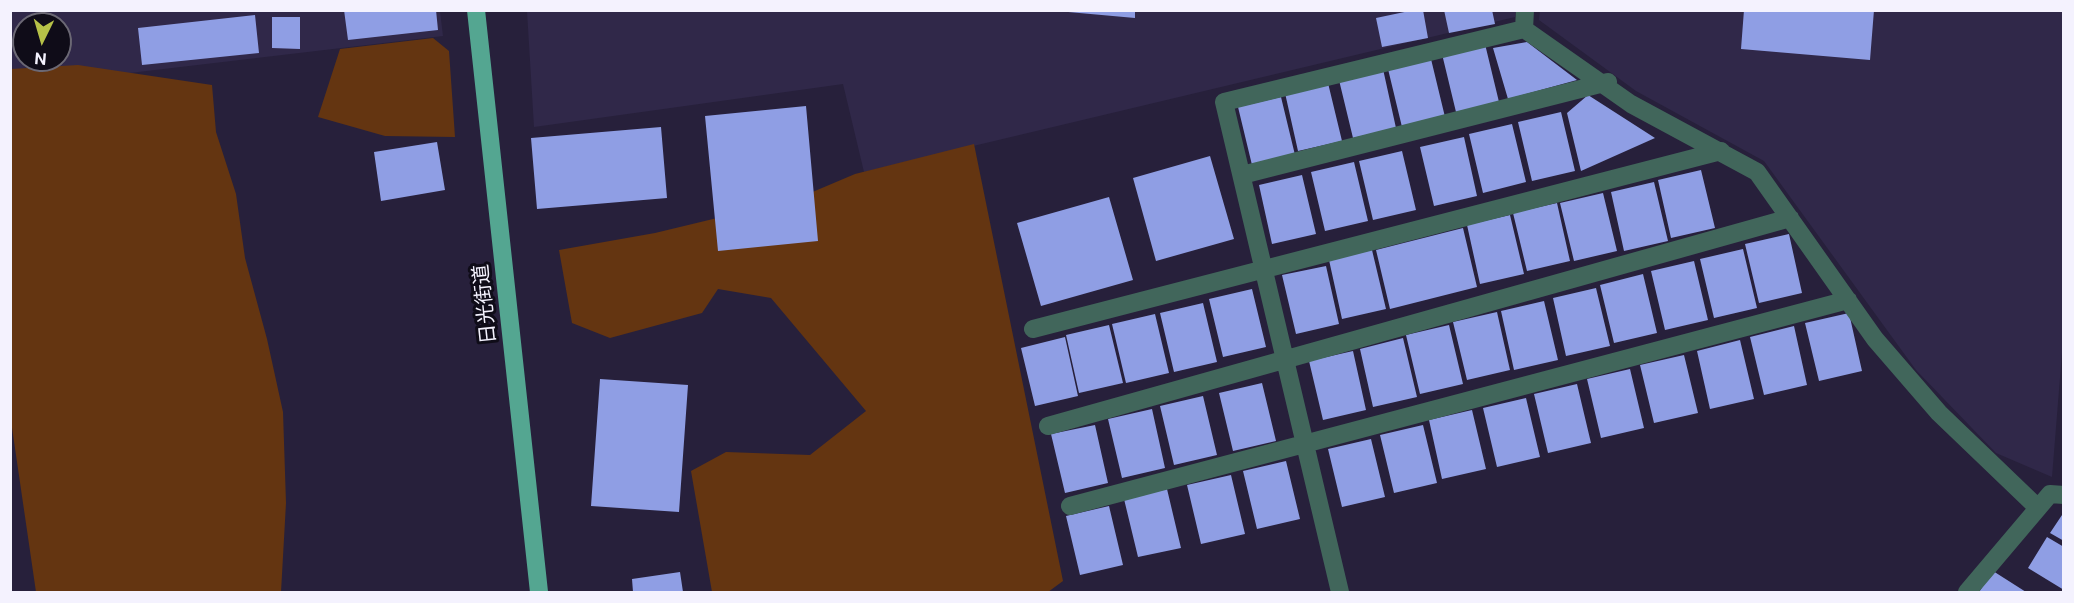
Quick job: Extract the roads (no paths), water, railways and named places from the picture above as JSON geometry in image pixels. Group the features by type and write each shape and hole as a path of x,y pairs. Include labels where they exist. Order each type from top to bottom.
{"main road":[{"name":"日光街道","path":"476,10 539,592"}],"street":[{"path":"1524,29 1525,10"},
{"path":"1340,592 1224,102 1524,29 1631,104 1757,172 1875,339 1939,413 2038,508"},
{"path":"1242,175 1604,83"},
{"path":"1033,329 1720,151"},
{"path":"1048,426 1790,218"},
{"path":"1070,506 1848,300"},
{"path":"1967,592 2050,494 2064,495"}]}
